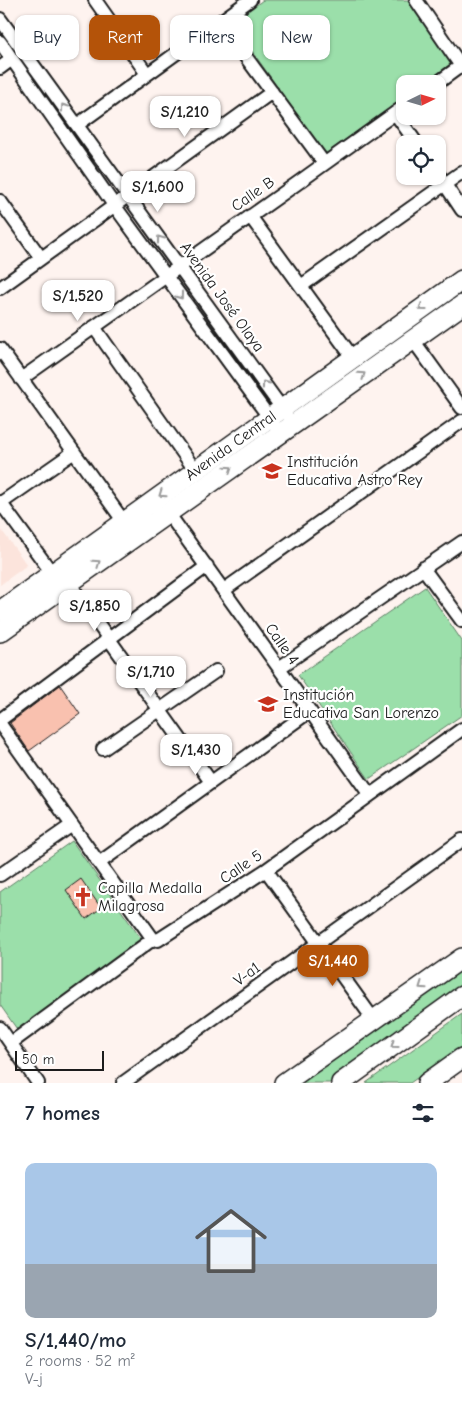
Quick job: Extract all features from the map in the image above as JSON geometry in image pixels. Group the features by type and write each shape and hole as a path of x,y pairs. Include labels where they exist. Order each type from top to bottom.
{"street":[{"path":"95,0 147,74"},
{"path":"230,15 250,0"},
{"path":"416,0 462,65 446,77"},
{"name":"Avenida José Olaya","path":"0,19 180,266 281,421"},
{"name":"Avenida José Olaya","path":"0,42 166,276 281,421"},
{"path":"77,124 170,58"},
{"path":"0,68 12,60"},
{"path":"248,60 324,164"},
{"path":"0,288 272,92"},
{"name":"Calle B","path":"21,379 396,112"},
{"path":"446,177 462,172"},
{"path":"301,286 433,185"},
{"path":"445,185 462,210"},
{"path":"0,201 41,258"},
{"path":"250,216 353,358"},
{"name":"Avenida Central","path":"0,632 168,512 281,421 353,358 462,280"},
{"name":"Avenida Central","path":"0,611 196,470 281,421 413,340 462,305"},
{"path":"94,327 196,470"},
{"path":"413,340 462,408"},
{"path":"0,349 124,522"},
{"path":"224,590 462,421"},
{"path":"52,572 0,502 74,452"},
{"name":"Calle 4","path":"168,512 370,795"},
{"path":"279,668 462,542"},
{"path":"0,720 207,566"},
{"path":"423,568 462,621"},
{"path":"69,583 211,782"},
{"path":"103,749 216,671"},
{"path":"99,863 310,710"},
{"path":"0,724 5,742 72,825 153,939"},
{"name":"Calle 5","path":"11,1043 153,939 158,940 266,870 462,728"},
{"path":"0,875 72,825"},
{"name":"V-a1","path":"123,1083 462,840"},
{"path":"266,870 371,1016"},
{"path":"284,1083 462,958"},
{"path":"341,1083 462,996"},
{"path":"0,1028 38,1083"},
{"path":"427,1083 462,1058"}],"shaded area":[{"path":"0,528 27,565 0,585"}],"green space":[{"path":"263,0 409,0 453,62 435,75 396,75 396,103 325,154 253,53 253,15 243,15"},
{"path":"425,587 462,641 462,715 369,779 298,675"},
{"path":"72,841 144,943 19,1032 0,1005 0,892"},
{"path":"462,970 462,992 334,1083 302,1083"},
{"path":"462,1014 462,1046 410,1083 366,1083"}],"building":[{"path":"60,685 80,714 29,751 10,723"},
{"path":"81,879 101,908 86,919 66,890"}],"place":[{"name":"Institución Educativa Astro Rey","path":"272,471"},
{"name":"Institución Educativa San Lorenzo","path":"268,704"},
{"name":"Capilla Medalla Milagrosa","path":"83,897"}]}
